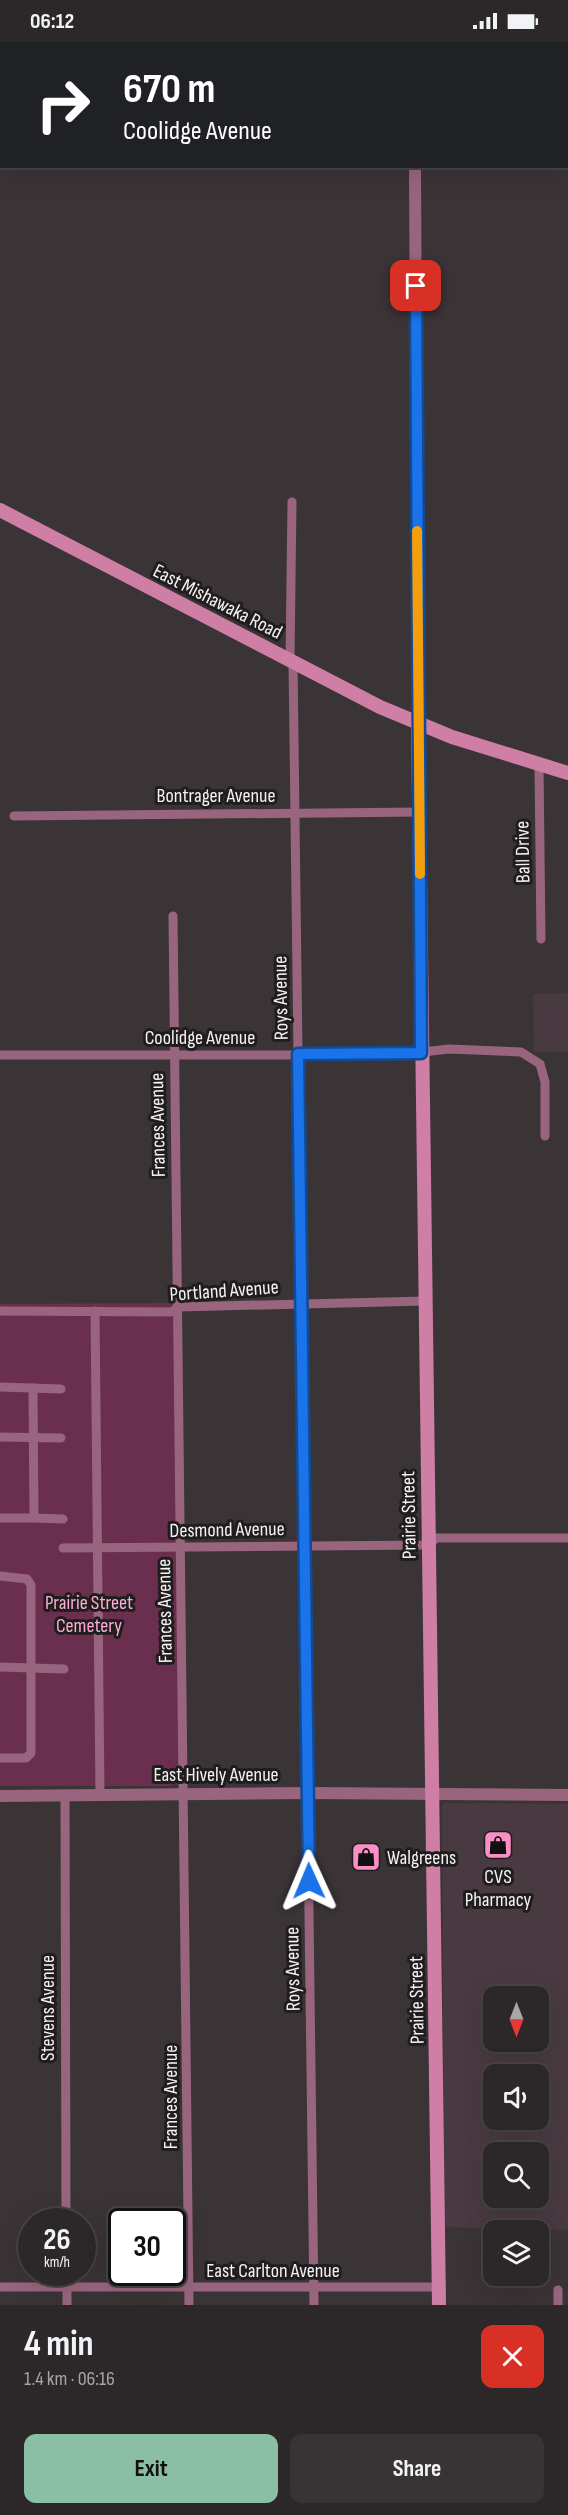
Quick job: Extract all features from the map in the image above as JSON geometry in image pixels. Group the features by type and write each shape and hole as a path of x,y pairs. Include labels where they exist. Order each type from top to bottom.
{"main road":[{"name":"East Mishawaka Road","path":"0,510 380,707 418,724 539,766 568,773"},
{"name":"Prairie Street","path":"418,724 439,2305"}],"street":[{"path":"416,168 418,724"},
{"name":"Roys Avenue","path":"292,502 291,661 296,812 314,2305"},
{"name":"Ball Drive","path":"539,766 541,939"},
{"name":"Bontrager Avenue","path":"14,816 419,812"},
{"name":"Frances Avenue","path":"173,916 173,1055 179,1307 185,1795 189,2305"},
{"name":"Coolidge Avenue","path":"0,1055 421,1053 449,1049 521,1052 540,1064 545,1082 545,1136"},
{"name":"Portland Avenue","path":"0,1311 171,1312 179,1307 425,1301"},
{"path":"95,1311 100,1794"},
{"path":"0,1387 61,1389"},
{"path":"33,1388 34,1518"},
{"path":"0,1437 61,1438"},
{"path":"0,1518 63,1519"},
{"name":"Desmond Avenue","path":"63,1548 428,1545 436,1538 568,1538"},
{"path":"0,1576 21,1576 31,1585 31,1753 26,1758 0,1758"},
{"path":"0,1668 64,1669"},
{"name":"East Hively Avenue","path":"0,1796 308,1793 568,1795"},
{"name":"Stevens Avenue","path":"64,1794 66,2208"},
{"name":"East Carlton Avenue","path":"0,2287 439,2286"},
{"path":"67,2288 67,2305"},
{"path":"558,2290 558,2305"}],"shaded area":[{"path":"568,993 568,1052 534,1052 533,994"},
{"path":"444,1803 568,1804 568,2230 549,2230 549,2220 483,2220 483,2228 444,2227 442,1807"}],"green space":[{"name":"Prairie Street Cemetery","path":"175,1303 180,1774 178,1782 170,1786 0,1786 0,1304"}],"slow traffic":[{"path":"417,531 420,874"}],"place":[{"name":"CVS Pharmacy","path":"498,1845"},
{"name":"Walgreens","path":"366,1857"}],"route":[{"path":"309,1881 298,1054 410,1055 421,1053 416,286"}]}
